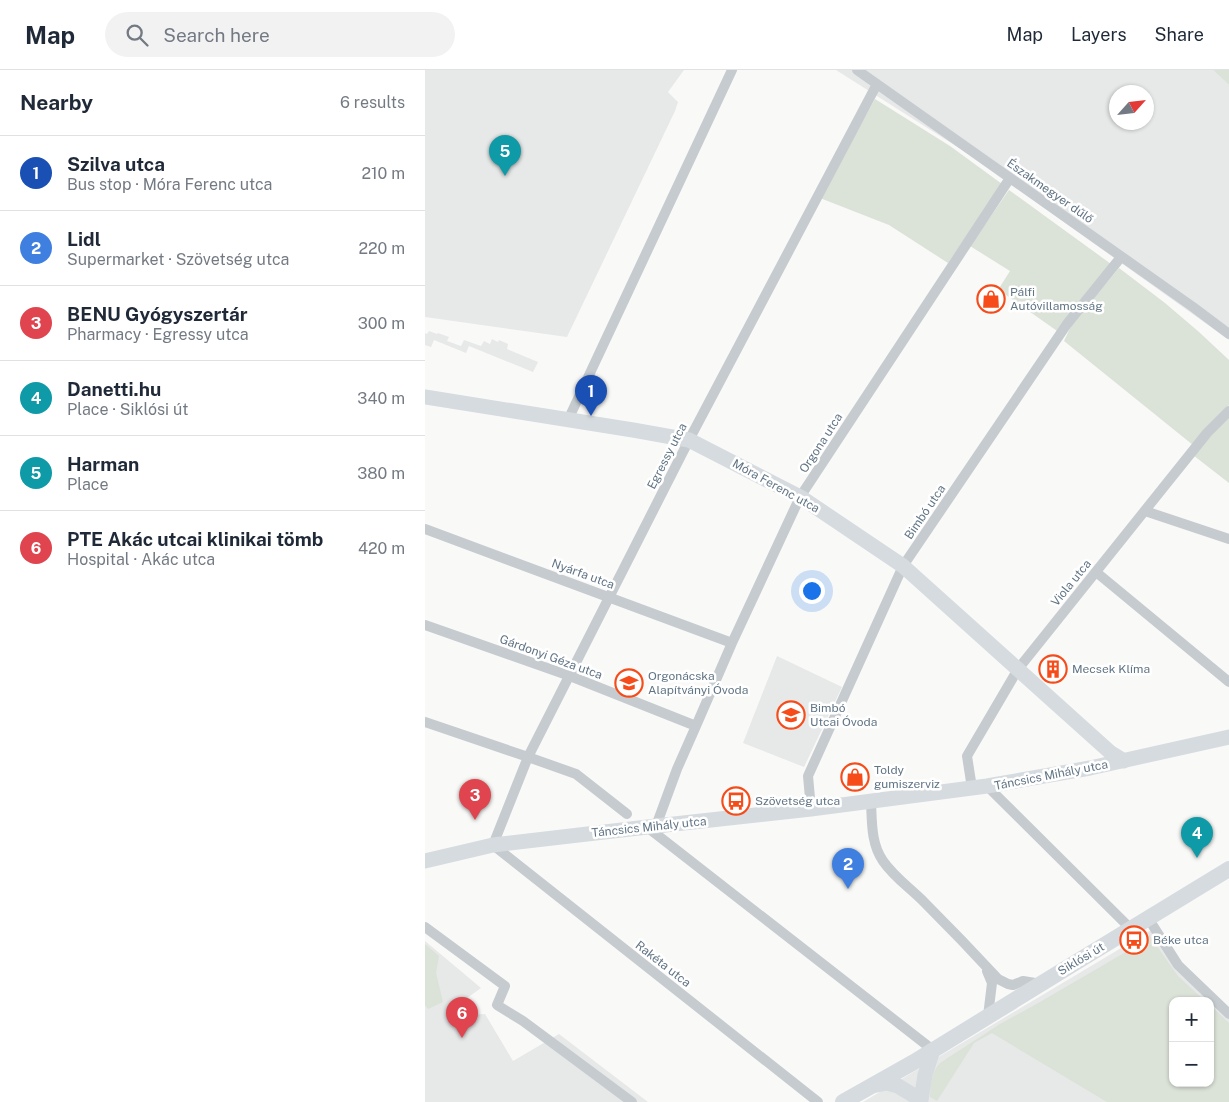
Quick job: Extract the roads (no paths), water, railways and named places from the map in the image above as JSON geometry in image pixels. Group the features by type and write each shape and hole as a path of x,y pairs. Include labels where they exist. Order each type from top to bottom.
{"main road":[{"name":"Siklósi út","path":"870,1086 933,1050 1229,870"},
{"path":"843,1102 870,1086"}],"street":[{"path":"568,420 732,70"},
{"name":"Északmegyer dűlő","path":"857,70 1229,334"},
{"name":"Egressy utca","path":"493,845 528,757 689,440 877,84"},
{"name":"Orgona utca","path":"651,826 732,643 800,497 1010,178"},
{"name":"Bimbó utca","path":"811,809 808,776 903,566 1067,324 1121,257"},
{"name":"Móra Ferenc utca","path":"425,397 689,440 800,497 903,566 1111,753 1124,760"},
{"name":"Viola utca","path":"972,788 967,756 1019,669 1207,434 1229,411"},
{"path":"1145,511 1229,539"},
{"name":"Nyárfa utca","path":"425,529 732,643"},
{"path":"1096,572 1229,682"},
{"name":"Gárdonyi Géza utca","path":"425,624 569,676 696,726"},
{"path":"425,722 576,774 627,814"},
{"name":"Móra Ferenc utca","path":"1085,730 1093,746 1095,759 1090,768"},
{"name":"Táncsics Mihály utca","path":"425,861 493,845 871,802 987,786 1090,768 1229,737"},
{"path":"987,786 1131,929"},
{"path":"871,802 872,831 875,842 883,861 900,880 923,900 998,979 1013,985 1023,981 1041,984"},
{"path":"651,826 933,1050 925,1074 921,1101"},
{"name":"Rakéta utca","path":"493,845 818,1102"},
{"path":"1148,918 1178,964 1229,1014"},
{"path":"425,927 505,986 497,1005 523,1021 632,1102"},
{"path":"975,954 985,966 992,983 988,1016"},
{"path":"909,1064 921,1101"},
{"path":"870,1086 887,1083 898,1086 921,1101"}],"place":[{"name":"Harman","path":"505,176"},
{"name":"Pálfi Autóvillamosság","path":"991,299"},
{"name":"Szilva utca","path":"591,416"},
{"name":"Mecsek Klíma","path":"1053,669"},
{"name":"Orgonácska Alapítványi Óvoda","path":"629,683"},
{"name":"Bimbó Utcai Óvoda","path":"791,715"},
{"name":"Toldy gumiszerviz","path":"855,777"},
{"name":"Szövetség utca","path":"736,801"},
{"name":"BENU Gyógyszertár","path":"475,820"},
{"name":"Danetti.hu","path":"1197,858"},
{"name":"Lidl","path":"848,889"},
{"name":"Béke utca","path":"1134,940"},
{"name":"PTE Akác utcai klinikai tömb","path":"462,1038"}]}
